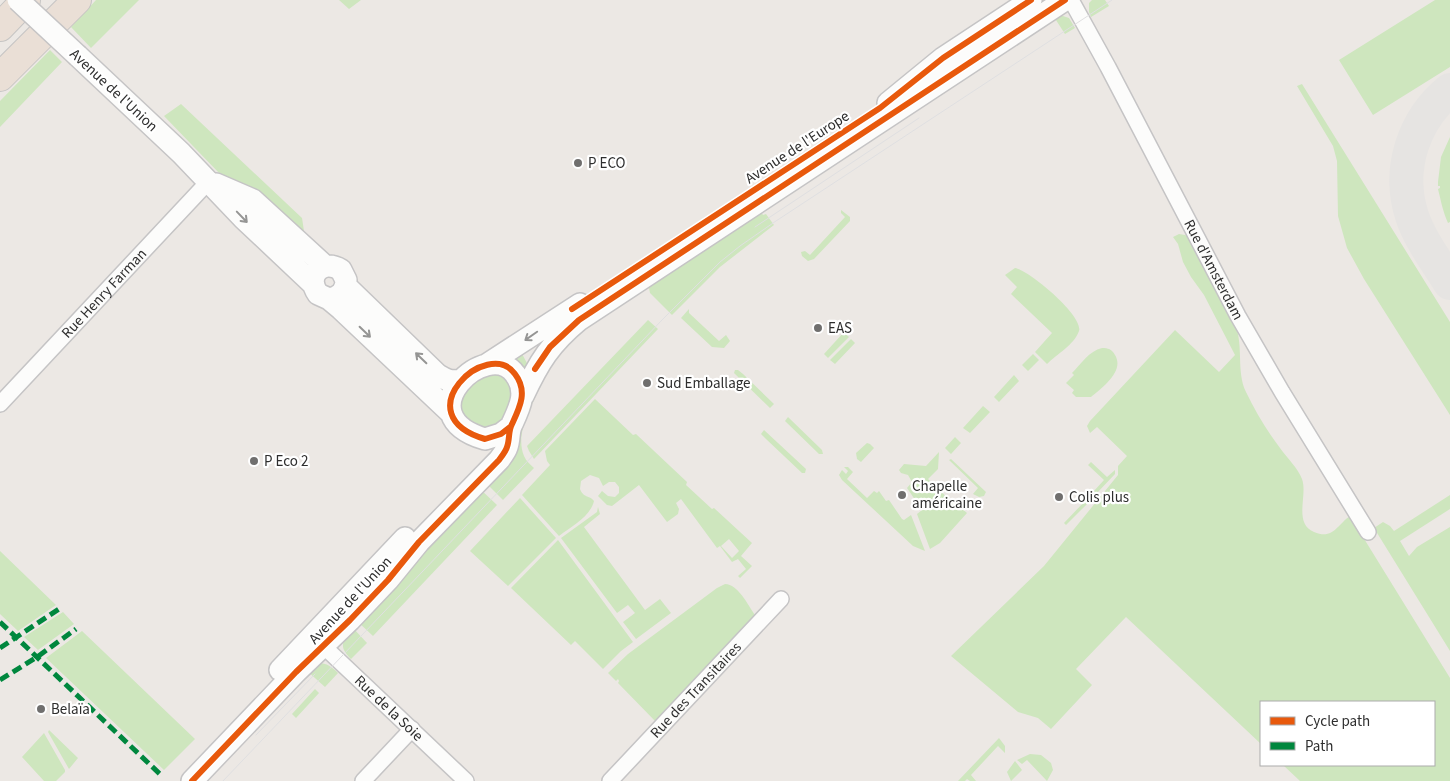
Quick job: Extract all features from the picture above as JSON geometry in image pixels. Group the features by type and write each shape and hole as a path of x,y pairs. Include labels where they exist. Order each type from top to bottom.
{"highway":[{"path":"0,3 3,0"},
{"path":"0,28 26,0"},
{"path":"0,63 63,0"},
{"path":"0,78 77,0"}],"street":[{"name":"Avenue de l'Union","path":"18,0 181,153 243,218 313,284 318,294 329,299 451,413"},
{"name":"Avenue de l'Europe","path":"486,365 880,108 943,58 1031,0"},
{"name":"Avenue de l'Europe","path":"523,396 535,369 550,347 579,320 1065,0"},
{"name":"Rue d'Amsterdam","path":"1071,0 1113,75 1238,316 1368,532"},
{"name":"Avenue de l'Union","path":"209,181 253,200 325,266 336,266 341,270 346,280 346,286 438,375 453,382 461,380"},
{"name":"Rue Henry Farman","path":"0,404 209,181"},
{"path":"313,284 316,273 325,266"},
{"path":"329,299 340,296 346,286"},
{"path":"499,364 509,367 517,375 523,396 518,412 510,427 492,438 485,439 466,431 457,422 451,413 450,400 453,390 461,380 486,365 499,364"},
{"name":"Avenue de l'Union","path":"175,781 318,641 388,580 419,542 499,460 507,448 510,427"},
{"name":"Avenue de l'Union","path":"192,781 300,669 318,641 476,465 480,454 476,436"},
{"name":"Rue des Transitaires","path":"610,781 781,599"},
{"name":"Rue de la Soie","path":"318,641 466,781"},
{"path":"363,781 412,729"}],"green space":[{"path":"96,0 139,0 91,48 71,27"},
{"path":"339,0 361,0 349,9"},
{"path":"1092,0 1105,0 1109,6 1091,17 1089,3"},
{"path":"1435,0 1450,0 1450,67 1373,115 1339,60"},
{"path":"1060,15 1069,18 1075,28 1065,34 1054,17"},
{"path":"50,50 62,62 0,127 0,101"},
{"path":"1302,84 1450,322 1450,415 1364,279 1347,248 1338,216 1337,161 1333,146 1297,86"},
{"path":"181,104 302,218 304,231 300,234 265,202 220,174 164,116"},
{"path":"1450,137 1450,222 1448,223 1441,202 1438,182 1441,157"},
{"path":"758,208 763,215 766,214 774,225 720,267 672,315 650,293 648,283"},
{"path":"841,210 850,217 850,221 814,259 808,261 802,256 801,252 805,251 810,255 845,217"},
{"path":"1179,234 1189,237 1235,324 1238,332 1241,376 1246,392 1266,428 1302,479 1304,522 1314,532 1326,534 1334,530 1350,516 1450,678 1450,781 1300,781 1284,766 1435,766 1435,701 1260,701 1260,743 1126,617 1076,669 1092,685 1051,729 1038,718 1018,712 951,656 1044,566 1118,475 1118,466 1127,456 1097,427 1090,433 1087,426 1175,330 1219,372 1235,355 1204,295 1183,262 1178,244 1173,237"},
{"path":"1015,268 1043,285 1065,305 1078,324 1079,331 1077,336 1047,364 1035,352 1052,333 1011,294 1017,287 1005,275"},
{"path":"689,309 689,313 719,341 726,335 730,341 724,348 712,347 681,318"},
{"path":"648,320 658,329 534,459 527,446"},
{"path":"844,332 849,337 828,358 824,354"},
{"path":"851,339 855,343 835,364 830,360"},
{"path":"1102,348 1113,351 1117,361 1115,373 1091,397 1076,397 1072,393 1074,390 1066,383 1074,375 1072,373 1086,358"},
{"path":"521,352 528,365 524,371 511,359"},
{"path":"1033,354 1039,360 1028,371 1022,365"},
{"path":"735,370 743,374 774,404 770,408 734,373"},
{"path":"499,373 513,382 512,400 501,423 487,430 458,414 462,391 482,378"},
{"path":"1014,375 1019,381 999,402 994,397"},
{"path":"540,378 543,381 526,417 521,437 524,456 534,468 503,500 485,482"},
{"path":"595,399 633,435 636,434 687,482 686,485 712,509 714,508 752,543 741,556 752,566 740,578 738,576 746,569 738,559 732,562 720,546 717,548 681,499 676,503 679,509 678,514 667,522 639,485 612,506 607,505 598,496 602,491 608,496 615,497 619,493 619,487 615,482 609,482 603,486 599,478 590,475 581,481 580,489 585,496 594,501 592,507 580,521 559,536 522,495 550,465 545,451","holes":["729,539 739,551 732,558 721,546"]},
{"path":"983,406 990,412 970,433 963,428"},
{"path":"788,417 822,450 823,454 819,454 785,421"},
{"path":"764,430 806,469 805,473 802,473 761,434"},
{"path":"955,437 961,443 951,454 945,448"},
{"path":"867,443 874,448 861,462 857,459 856,453"},
{"path":"939,452 938,469 928,479 959,509 960,507 967,513 940,543 930,549 917,514 922,510 907,488 912,482 908,475 901,473 899,470 904,464 926,466"},
{"path":"951,459 986,492 984,496 979,497 973,494 978,488 949,460"},
{"path":"1091,462 1107,477 1115,470 1115,474 1096,494 1093,492 1104,480 1088,465"},
{"path":"844,467 848,467 853,472 847,479 867,498 874,491 877,493 879,491 886,501 889,500 902,519 904,520 911,515 925,551 913,546 842,480 839,475 842,470 846,474 848,471"},
{"path":"479,488 497,505 373,636 357,621"},
{"path":"1450,495 1450,509 1400,541 1409,556 1417,547 1450,527 1450,651 1374,528 1383,522 1394,531"},
{"path":"520,498 556,538 508,586 470,551"},
{"path":"1085,501 1087,504 1066,525 1064,523"},
{"path":"598,507 600,514 584,527 645,610 660,599 671,613 636,639 623,622 635,613 628,605 617,613 561,538 597,512"},
{"path":"558,540 633,642 603,669 575,641 571,645 511,588"},
{"path":"0,551 56,605 18,631 0,614"},
{"path":"725,584 734,587 738,591 755,615 656,722 618,683 618,679 616,681 608,673 628,654"},
{"path":"63,612 74,624 38,650 24,637"},
{"path":"354,629 367,643 351,659 344,651 343,644 344,640"},
{"path":"82,631 195,739 164,770 46,658"},
{"path":"318,663 329,666 338,673 325,687 306,670"},
{"path":"315,689 319,693 296,718 292,714"},
{"path":"49,730 78,758 69,769 48,732"},
{"path":"44,733 65,770 56,781 44,781 22,757"},
{"path":"999,738 1005,746 1005,753 998,746 971,775 976,781 967,779 965,781 958,781"},
{"path":"1030,754 1041,755 1051,763 1053,770 1047,781 1027,760 1022,764 1017,760"},
{"path":"1015,761 1022,770 1011,781 1007,772"}],"taxiway":[{"path":"1450,90 1426,116 1418,131 1412,147 1406,181 1408,199 1415,225 1450,283"}],"tram line":[{"path":"223,781 662,320 720,262 776,221 1112,0"},
{"path":"755,227 919,118"},
{"path":"256,735 315,674"}],"marked path":[{"path":"0,648 59,609"},
{"path":"0,622 162,776"},
{"path":"0,680 37,657 76,629"}],"cycle path":[{"path":"572,309 880,108 943,58 1031,0"},
{"path":"535,369 550,347 579,320 1065,0"},
{"path":"192,781 296,672 350,620 388,580 419,542 504,454 508,444 509,432 521,399 522,393 519,380 515,374 503,365 487,365 472,372 459,383 451,398 451,413 462,428 485,439 501,434 510,427"}],"place":[{"name":"P ECO","path":"578,163"},
{"name":"EAS","path":"818,328"},
{"name":"Sud Emballage","path":"647,383"},
{"name":"P Eco 2","path":"254,461"},
{"name":"Chapelle américaine","path":"902,495"},
{"name":"Colis plus","path":"1059,497"},
{"name":"Belaïa","path":"41,709"}]}
